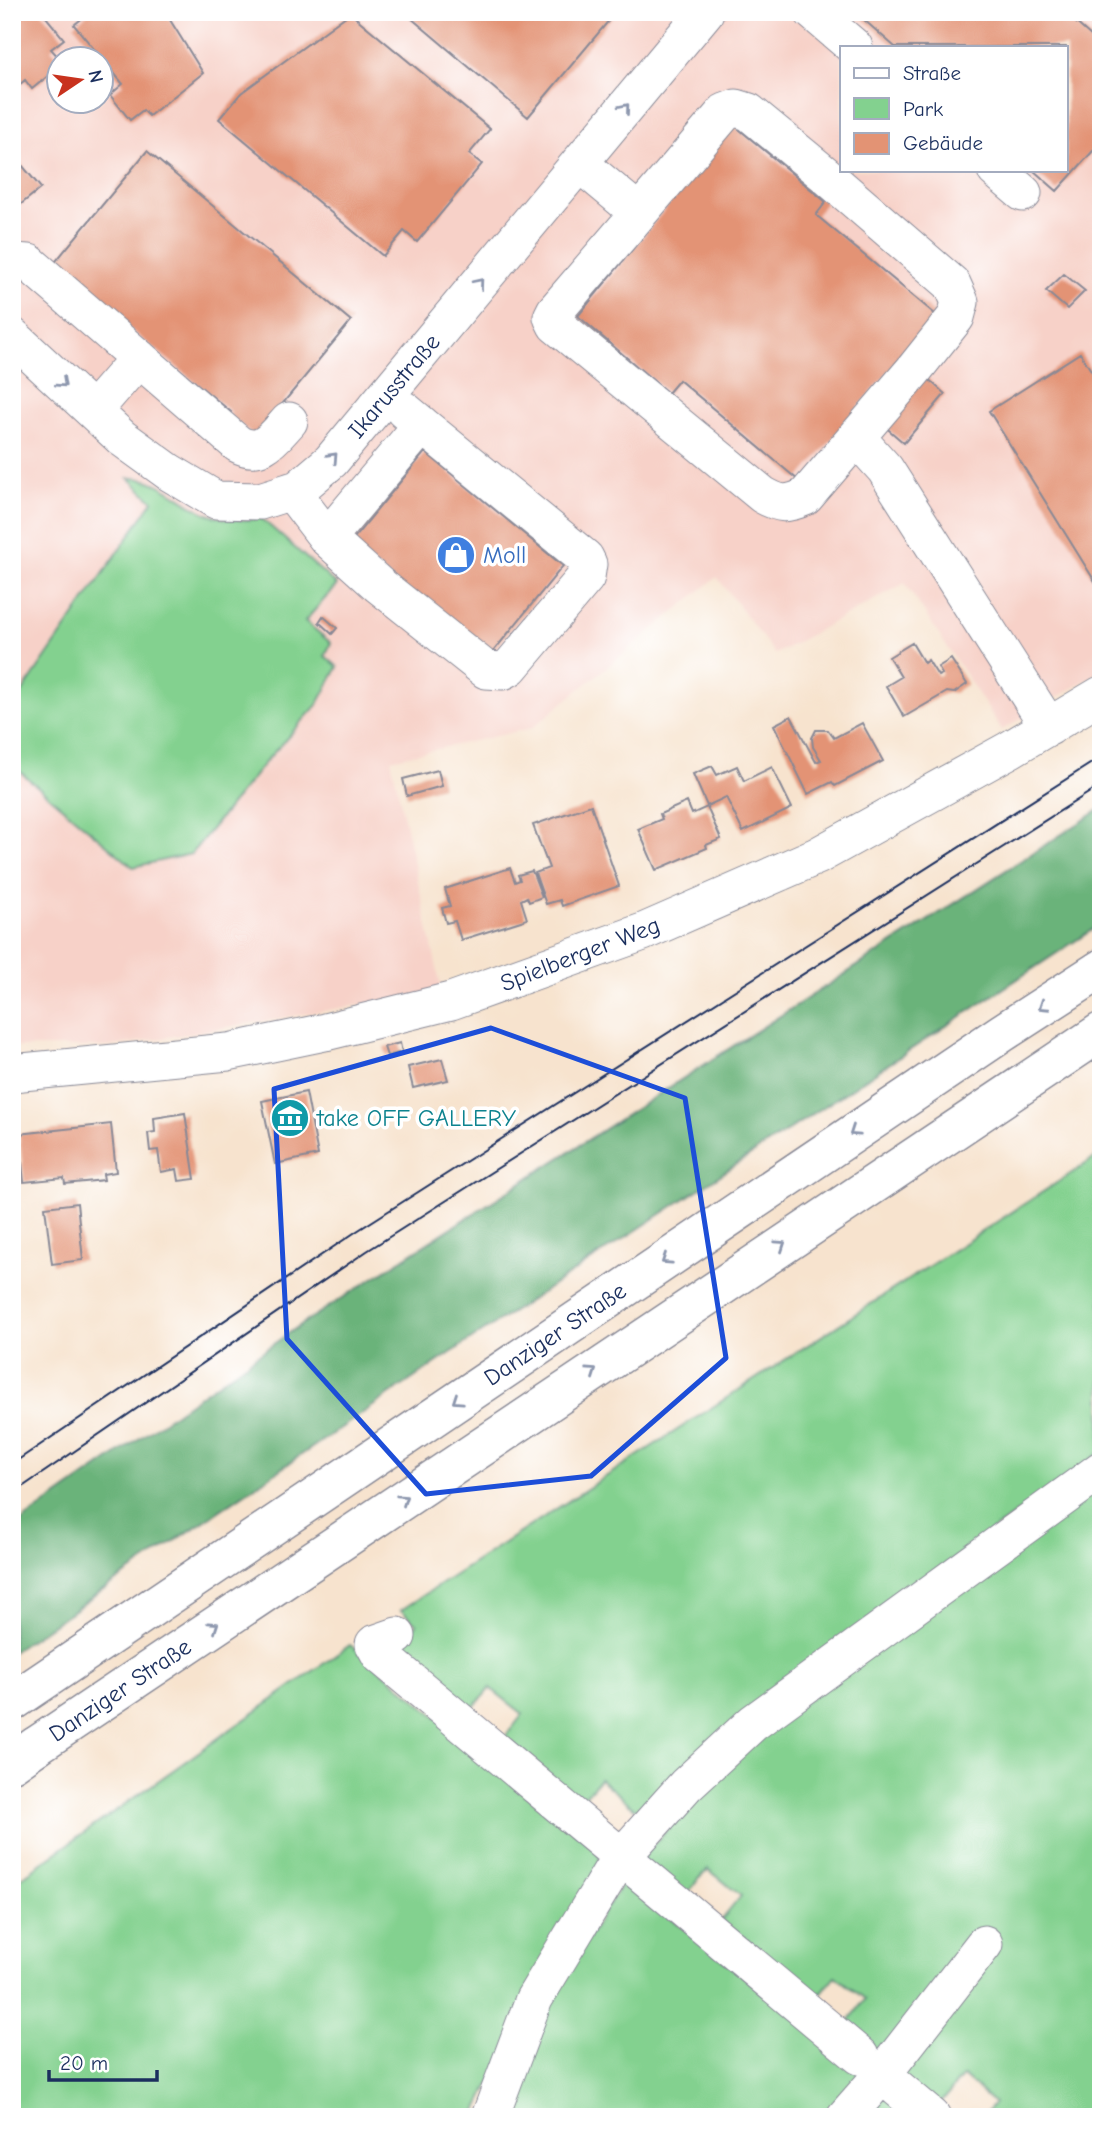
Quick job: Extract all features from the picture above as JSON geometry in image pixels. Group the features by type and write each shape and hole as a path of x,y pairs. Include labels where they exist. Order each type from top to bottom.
{"main road":[{"name":"Danziger Straße","path":"12,1702 1002,1033 1101,969"},
{"name":"Danziger Straße","path":"24,1755 1021,1083 1101,1032"}],"street":[{"name":"Ikarusstraße","path":"12,337 131,445 216,500 260,501 298,489 331,461 705,12"},
{"path":"813,12 853,46"},
{"path":"736,108 749,112 952,284 960,302 956,317 805,497 788,504 774,501 763,495 555,325 552,317 555,311 639,213 725,112 736,108"},
{"path":"579,163 639,213"},
{"path":"12,262 29,263 238,444 254,449 278,433 285,493 327,538 379,585 486,670 503,671 510,667 586,577 588,564 585,558 386,395"},
{"path":"93,411 139,358"},
{"path":"327,538 422,425"},
{"path":"857,438 886,469 1049,727"},
{"name":"Spielberger Weg","path":"12,1073 228,1052 451,1002 643,932 817,856 1049,727 1101,695"},
{"path":"490,2117 534,1999 622,1857 685,1785 753,1723 1101,1470"},
{"path":"397,1636 374,1644 380,1655 932,2117"},
{"path":"845,2117 871,2065 984,1944"}],"highlighted area":[{"path":"491,1028 685,1098 726,1358 591,1476 426,1494 287,1339 274,1089"}],"shaded area":[{"path":"12,12 1101,12 1101,671 1002,730 905,583 775,654 717,577 532,728 391,759 442,991 108,1047 12,1047"}],"green space":[{"path":"129,478 157,484 213,516 237,520 261,518 337,585 305,621 331,643 325,656 338,667 318,704 267,760 191,854 133,867 12,765 12,707 153,501"},
{"path":"1101,809 1101,924 467,1342 12,1652 12,1528 299,1326"},
{"path":"1101,1154 1101,1452 880,1612 639,1812 600,1779 573,1809 496,1749 523,1714 490,1688 464,1719 389,1655 417,1624 401,1610"},
{"path":"1101,1486 1101,2117 983,2117 994,2103 963,2076 937,2108 842,2031 865,1999 835,1976 813,2003 717,1926 741,1896 708,1869 683,1898 638,1862 702,1790 765,1731"},
{"path":"350,1645 599,1851 600,1861 474,2117 12,2117 12,1884"},
{"path":"624,1880 918,2117 506,2117 548,2002"}],"building":[{"path":"12,12 42,12 64,39 55,46 46,46 46,78 32,89 25,80 12,91"},
{"path":"90,12 165,12 203,73 149,116 143,110 130,120 116,102 116,90 123,84 116,76 116,46 91,46 74,25"},
{"path":"404,12 616,12 528,117"},
{"path":"855,12 1064,12 1101,45 1101,142 1057,191 1035,172 1068,172 1068,46 894,46"},
{"path":"350,13 490,129 469,154 482,164 417,242 404,231 383,256 219,119 241,93"},
{"path":"734,125 826,202 816,215 936,315 798,480 679,380 668,393 578,316"},
{"path":"147,151 351,321 255,437 229,415 231,412 159,352 51,267"},
{"path":"12,153 41,188 15,209 12,206"},
{"path":"1064,274 1085,291 1067,309 1046,291"},
{"path":"1080,353 1101,386 1101,591 989,411"},
{"path":"925,376 945,394 904,443 883,425"},
{"name":"Moll","path":"425,452 563,566 488,658 349,544"},
{"path":"323,616 337,628 332,634 319,622"},
{"path":"912,643 924,663 928,660 938,676 942,674 938,667 951,659 967,684 954,693 947,692 904,717 886,686 901,677 889,657"},
{"path":"791,716 816,762 821,760 813,747 812,738 816,730 828,730 834,738 862,723 883,761 835,786 832,782 808,794 774,725"},
{"path":"712,766 717,775 737,766 744,781 772,767 792,808 743,832 726,797 707,806 693,774"},
{"path":"438,770 442,786 407,796 403,779"},
{"path":"687,802 692,814 707,807 721,839 656,870 638,829 662,819 660,814"},
{"path":"591,805 619,886 562,906 560,900 546,904 535,873 549,868 533,825"},
{"path":"510,868 515,882 520,880 518,875 532,871 542,897 529,902 527,897 521,900 527,919 461,940 455,921 446,923 442,908 450,906 445,889"},
{"path":"400,1043 402,1052 387,1056 384,1047"},
{"path":"442,1059 448,1080 413,1088 408,1067"},
{"path":"306,1092 318,1155 275,1164 262,1101"},
{"path":"185,1113 195,1179 179,1181 177,1169 161,1172 158,1150 150,1151 148,1133 155,1132 154,1118"},
{"path":"111,1124 116,1172 103,1174 104,1180 65,1184 64,1178 24,1182 19,1134"},
{"path":"77,1203 83,1260 52,1264 45,1207"}],"tram line":[{"path":"12,1464 357,1231 1101,757"},
{"path":"12,1494 367,1251 1101,785"}],"place":[{"name":"Moll","path":"456,555"},
{"name":"take OFF GALLERY","path":"290,1118"}]}
